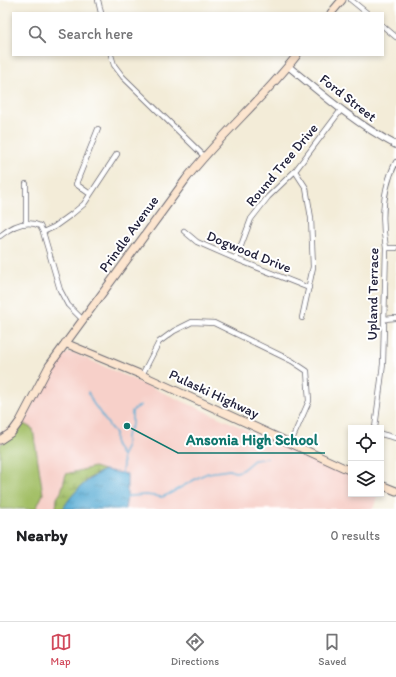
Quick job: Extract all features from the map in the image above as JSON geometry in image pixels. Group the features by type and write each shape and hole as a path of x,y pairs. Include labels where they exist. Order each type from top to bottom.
{"main road":[{"path":"332,12 342,0"},
{"name":"Prindle Avenue","path":"0,440 12,432 20,421 49,366 182,184 204,156 296,56"},
{"name":"Pulaski Highway","path":"65,343 142,375 348,470"},
{"path":"384,486 396,491"}],"street":[{"path":"98,0 101,12"},
{"path":"351,0 366,12"},
{"path":"384,27 396,37"},
{"path":"111,56 114,65 123,77 204,156"},
{"name":"Ford Street","path":"288,66 341,110 369,130 396,146"},
{"name":"Round Tree Drive","path":"236,259 251,219 268,197 295,171 341,110"},
{"path":"90,194 76,184 98,129"},
{"path":"43,232 54,227 84,204 117,154"},
{"name":"Upland Terrace","path":"375,425 383,364 386,248 383,229 383,212 391,172 396,162"},
{"path":"295,171 306,188 311,218 312,267 302,318"},
{"path":"26,184 26,223"},
{"path":"0,236 12,228 26,223 40,226 60,290 68,305 82,319"},
{"name":"Dogwood Drive","path":"184,231 197,242 309,288"},
{"path":"386,248 396,248"},
{"path":"384,319 396,318"},
{"path":"142,375 159,342 174,331 192,322 214,323 292,361 307,371 309,402 290,444"},
{"path":"384,435 396,438"}],"shaded area":[{"path":"67,353 74,353 348,475 348,497 377,497 373,509 0,509 0,433 25,420 52,366"}],"green space":[{"path":"24,424 33,429 43,494 36,509 0,509 0,444 13,437"},
{"path":"94,467 104,470 88,479 63,509 56,509 57,498 61,492 66,474"}],"water":[{"path":"104,470 127,474 127,497 125,509 63,509 81,486"}],"waterway":[{"path":"88,392 93,403 115,434 115,444 122,456"},
{"path":"122,474 122,456 126,448 126,436 132,425 132,411 141,405"},
{"path":"126,498 130,496 146,495 162,497 208,473 229,470 235,472 241,471 254,460 267,458"}],"place":[{"name":"Ansonia High School","path":"127,426"}]}
